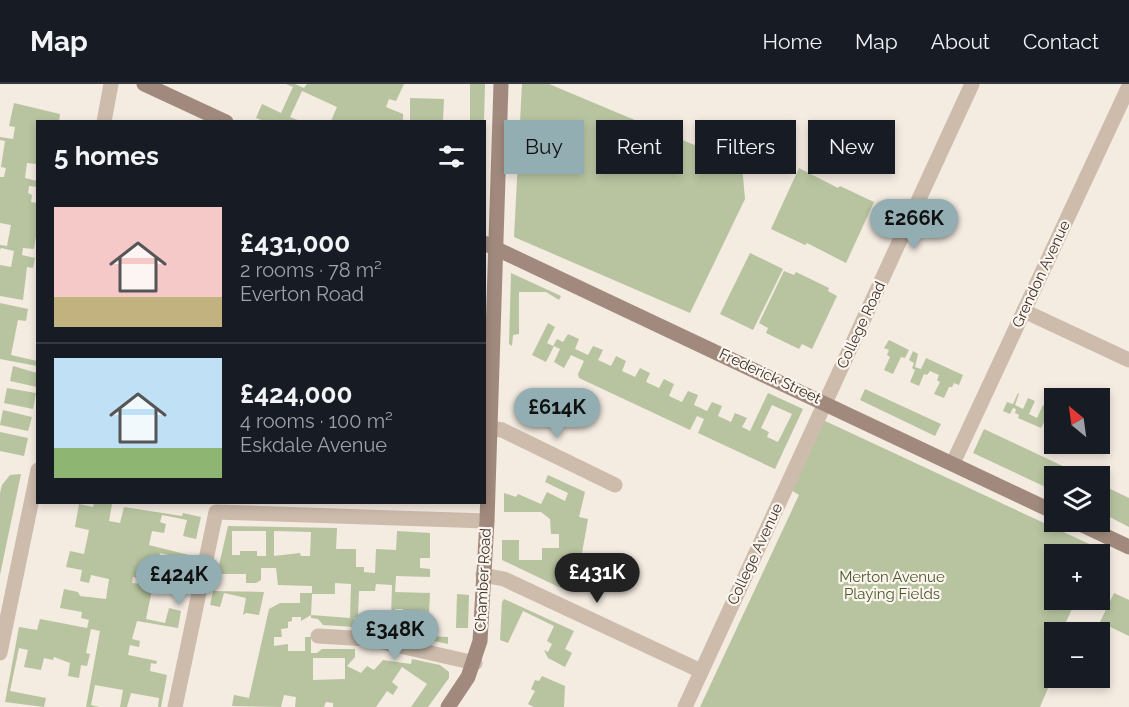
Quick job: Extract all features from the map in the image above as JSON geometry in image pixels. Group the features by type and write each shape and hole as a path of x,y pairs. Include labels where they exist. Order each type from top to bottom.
{"main road":[{"path":"144,84 222,120"},
{"name":"Chamber Road","path":"448,707 475,663 480,641 490,428 490,245 501,84"},
{"name":"Frederick Street","path":"490,245 1044,507"},
{"path":"1097,532 1129,547"}],"street":[{"path":"104,120 111,84"},
{"name":"College Road","path":"825,402 972,84"},
{"name":"Grendon Avenue","path":"953,463 1129,86"},
{"path":"1024,311 1129,360"},
{"name":"College Avenue","path":"685,707 825,402"},
{"path":"490,428 502,430 615,485"},
{"path":"0,653 36,480"},
{"path":"175,707 216,512 487,521"},
{"path":"483,575 504,579 701,670"},
{"path":"318,636 369,639 475,663"}],"green space":[{"path":"286,84 295,84 304,88 307,84 404,84 396,101 389,99 386,107 403,114 403,120 331,120 337,107 302,91 290,117 298,120 256,118 262,104 281,113 293,87"},
{"path":"470,84 485,84 484,120 470,120"},
{"path":"522,84 549,84 635,120 596,120 596,174 683,174 683,140 695,145 695,174 743,174 745,199 690,313 514,237 517,174 584,174 584,120 520,120"},
{"path":"410,98 444,99 443,120 410,120"},
{"path":"14,103 60,114 59,120 36,120 36,164 27,163 25,178 36,181 36,187 29,186 28,193 32,195 31,202 36,203 36,236 34,249 23,248 22,255 35,258 33,268 27,267 23,300 0,296 0,265 11,267 14,251 1,248 0,250 0,245 7,246 11,225 0,223 0,177 4,177 6,168 1,167 5,141 0,140 0,137 13,139 15,127 9,126"},
{"path":"799,168 838,188 840,186 874,202 846,263 807,243 805,245 771,229"},
{"path":"750,253 783,269 753,330 720,314"},
{"path":"784,271 794,275 796,272 829,288 828,291 837,296 812,349 802,344 799,349 766,333 768,328 759,323"},
{"path":"511,273 561,296 559,300 546,292 519,292 519,334 513,335 512,346 509,344"},
{"path":"0,303 28,309 26,321 18,320 11,355 36,361 36,366 0,359"},
{"path":"548,323 555,327 547,343 553,346 557,339 563,342 568,334 579,339 575,349 588,355 593,346 603,350 598,360 611,366 616,356 626,361 622,371 635,377 640,368 650,373 646,382 659,388 664,379 674,384 669,396 682,402 688,391 698,395 694,405 707,411 712,402 722,406 718,416 731,422 735,413 747,418 742,427 750,431 768,393 803,409 775,469 698,433 704,419 697,416 690,430 579,378 578,374 584,361 571,355 564,368 554,362 560,349 554,346 546,362 532,355","holes":["772,405 792,414 778,442 767,437 769,432 761,428"]},
{"path":"889,340 909,350 905,358 901,357 893,374 884,370 890,357 887,355 889,350 884,348"},
{"path":"913,351 918,354 915,367 921,369 926,358 963,375 959,385 954,383 952,387 949,387 944,398 934,394 940,382 937,380 939,375 930,371 927,375 924,374 919,386 910,382 915,370 912,368 914,363 909,360"},
{"path":"13,366 36,373 36,387 10,381"},
{"path":"7,388 36,393 33,409 4,403"},
{"path":"865,389 941,424 935,436 860,400"},
{"path":"1018,393 1015,405 1023,409 1028,398 1035,401 1029,414 1037,418 1044,406 1044,423 1041,428 1018,418 1019,415 1015,413 1016,409 1013,408 1010,414 1003,411 1007,402 1013,404"},
{"path":"3,410 32,417 28,431 0,425"},
{"name":"Merton Avenue Playing Fields","path":"823,420 1044,523 1044,532 1063,532 1089,544 1044,544 1044,610 1071,610 1066,622 1044,622 1044,688 1048,688 1040,707 700,707 799,495 791,490"},
{"path":"984,429 1063,466 1044,466 1044,486 973,453"},
{"path":"0,432 28,438 24,456 0,451"},
{"path":"21,474 0,575 0,493 2,485 10,475"},
{"path":"548,475 585,492 579,517 588,519 582,553 578,567 569,566 563,589 502,560 502,540 519,540 519,560 542,560 542,548 559,548 559,534 551,534 550,519 541,512 504,512 504,493 516,497 518,494 541,504 547,492 565,501 568,493 545,482"},
{"path":"1110,489 1129,498 1129,527 1110,517"},
{"path":"79,504 93,507 94,504 112,504 109,521 120,523 124,507 201,517 196,539 183,536 187,520 162,515 160,522 166,524 164,533 152,531 149,545 193,556 186,593 152,590 146,619 165,623 169,608 181,611 178,628 137,621 132,639 140,641 139,647 130,645 128,655 157,661 156,664 151,663 150,671 167,675 161,707 158,707 159,698 131,693 127,707 120,707 123,690 95,685 91,705 99,707 86,707 100,631 91,629 86,653 90,654 87,666 81,665 79,678 68,676 70,663 54,657 53,660 44,658 41,670 24,667 28,650 19,648 10,691 46,698 44,707 5,702 19,627 37,630 40,619 87,628 89,620 81,618 82,612 60,608 64,589 78,592 80,596 106,599 109,579 91,575 89,583 80,581 82,570 66,567 70,551 84,554 89,530 75,527","holes":["160,553 178,557 173,587 132,583 133,577 144,579 147,567 157,569"]},
{"path":"228,526 337,528 336,549 356,549 356,567 364,567 364,572 375,573 376,549 396,550 397,531 430,533 430,558 420,558 420,568 430,569 430,577 396,576 395,592 430,593 428,636 448,637 448,644 402,634 403,609 395,609 394,632 374,627 375,618 391,618 392,585 376,584 375,591 359,591 358,617 354,618 354,627 323,625 318,619 311,618 311,615 301,621 301,617 292,617 292,621 288,622 288,628 281,629 282,637 274,637 274,646 288,644 288,651 305,651 305,637 311,637 311,653 317,653 322,649 355,649 355,657 347,666 361,673 367,666 374,670 383,660 411,664 412,659 440,665 449,672 449,678 428,707 411,707 427,684 402,667 392,682 398,687 393,695 387,691 376,707 333,707 333,703 326,702 324,707 295,707 296,697 284,695 281,707 232,706 234,695 249,698 269,609 280,603 300,603 300,593 312,593 312,586 278,585 276,568 261,568 261,580 256,583 246,583 246,574 217,574","holes":["232,531 266,531 266,556 257,556 257,551 240,551 240,555 232,555","274,531 311,532 310,556 301,556 300,553 274,556","335,583 351,584 350,618 311,615 312,594 335,594","313,658 345,658 345,679 313,680"]},
{"path":"213,591 264,592 259,615 246,613 243,615 246,598 224,593 220,607 210,605"},
{"path":"1114,593 1129,600 1129,636 1110,627 1110,622 1100,622 1106,610 1110,610 1110,601"},
{"path":"457,594 469,595 468,628 456,628"},
{"path":"504,599 574,631 565,649 572,653 565,667 548,658 544,650 548,652 552,644 547,641 554,626 523,611 508,643 500,640"},
{"path":"542,676 565,686 564,707 534,707 528,704 535,691 531,689 535,680 539,681"}]}
